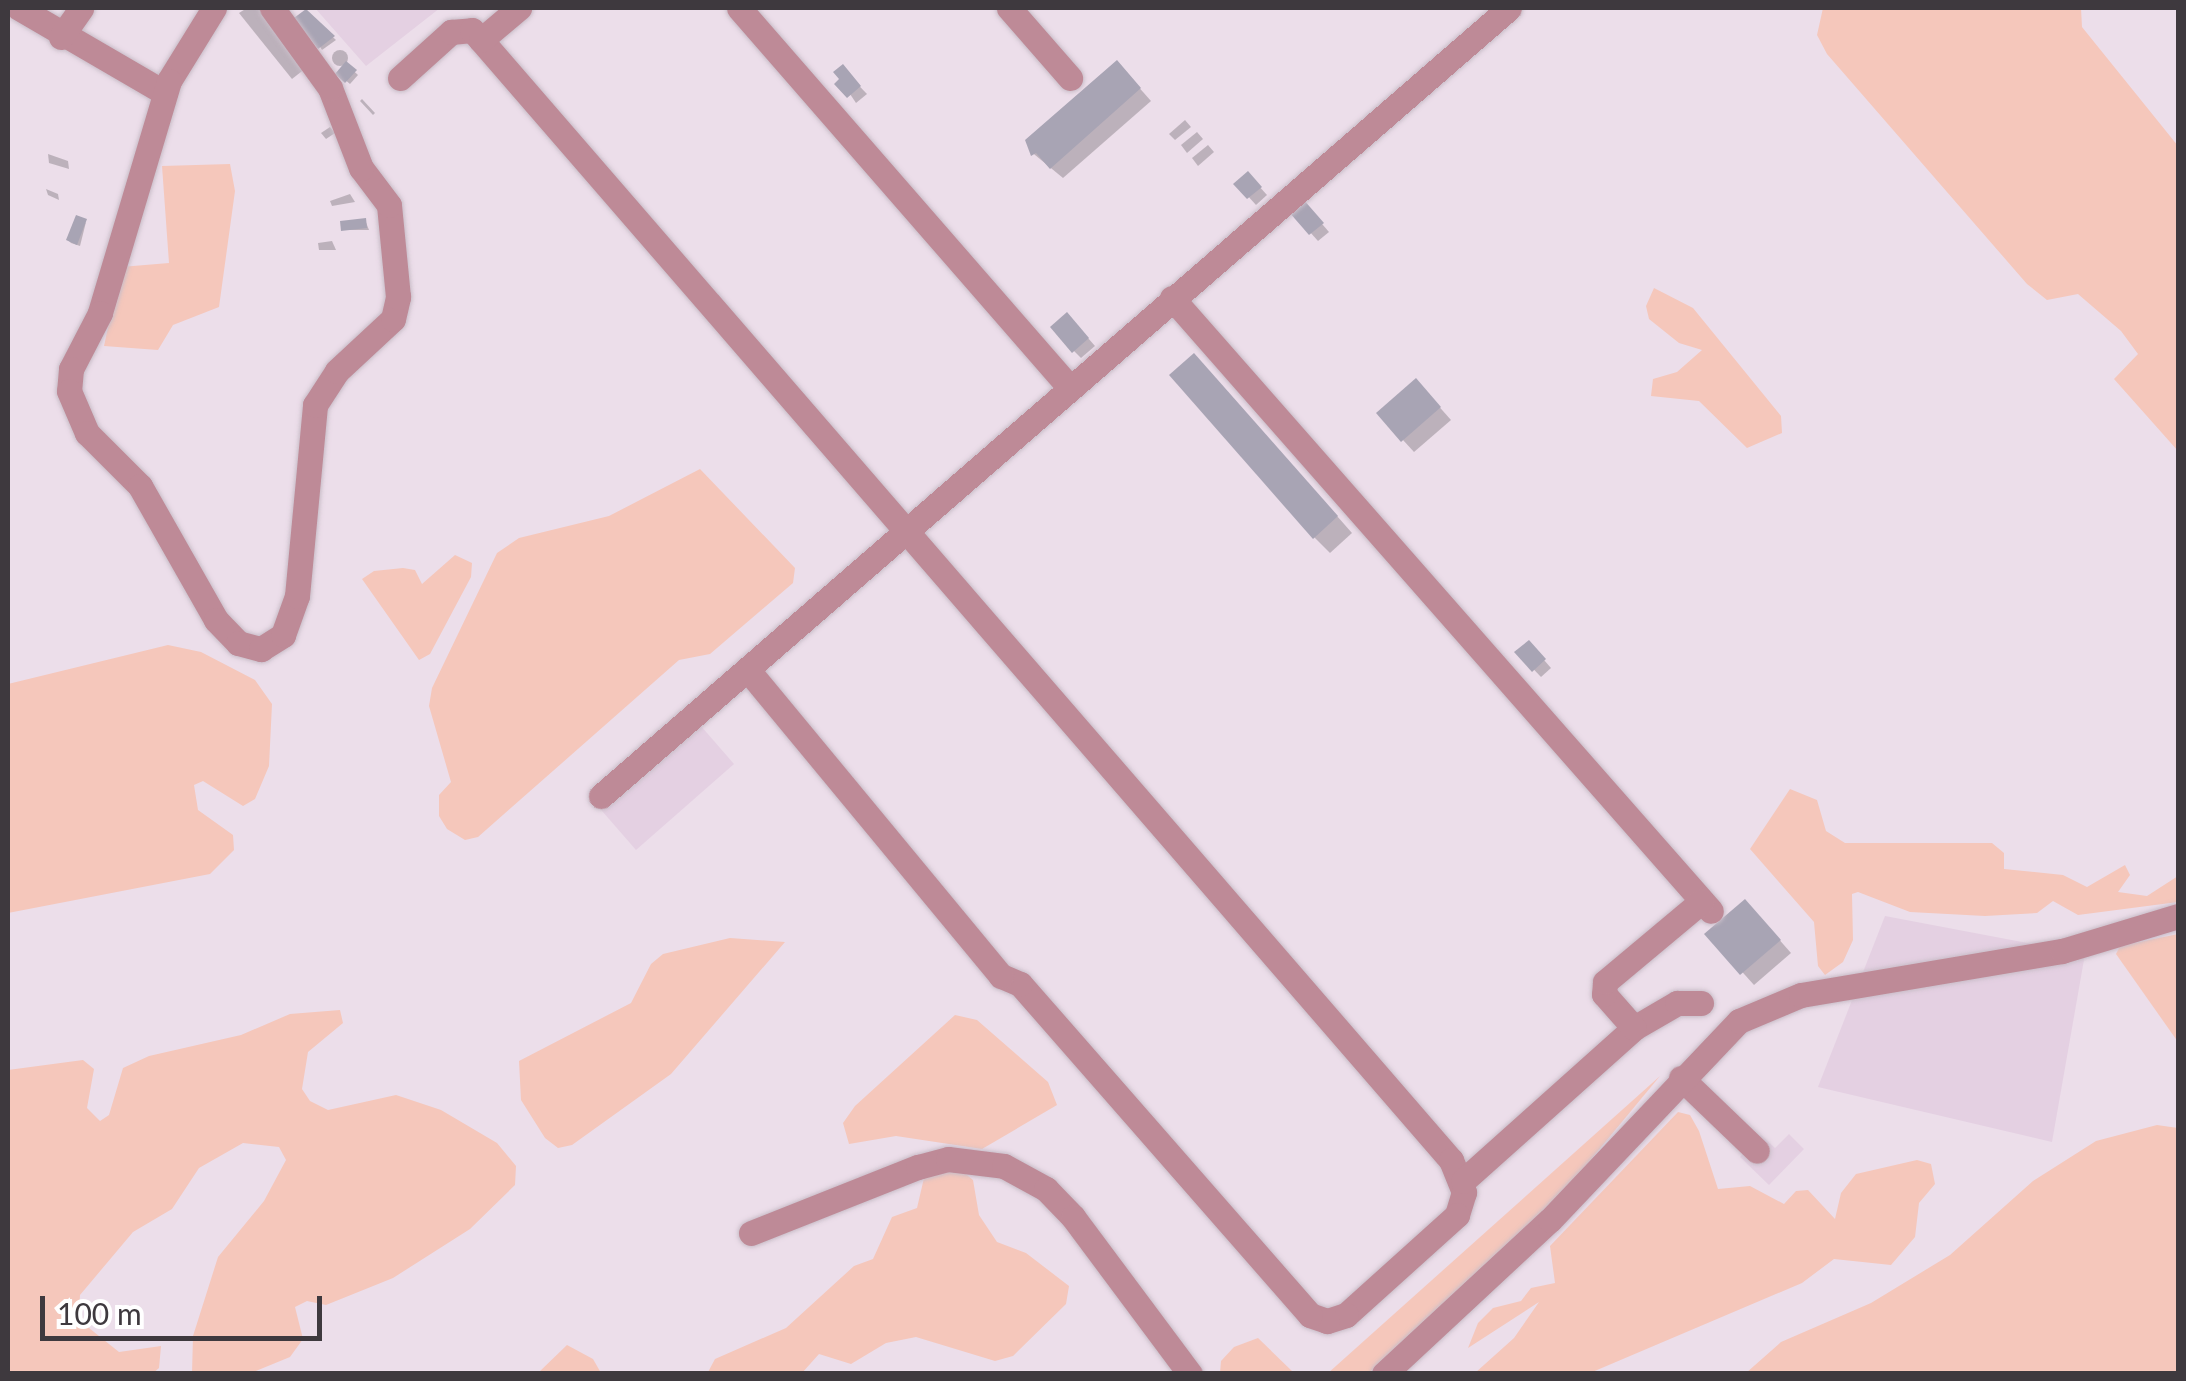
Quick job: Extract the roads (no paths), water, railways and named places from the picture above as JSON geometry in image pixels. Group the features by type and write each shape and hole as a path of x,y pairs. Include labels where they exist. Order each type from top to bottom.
{"lane":[{"path":"18,8 62,37 165,93"},
{"path":"62,37 81,8"},
{"path":"214,8 180,57 165,93 100,312 71,369 69,392 88,433 140,486 216,620 238,643 262,649 283,635 297,596 316,405 337,371 393,318 398,298 389,205 360,168 330,88 272,8"},
{"path":"481,40 519,8"},
{"path":"740,8 1070,388"},
{"path":"1010,8 1070,78"},
{"path":"600,796 1509,8"},
{"path":"400,78 451,32 472,30 1463,1182"},
{"path":"1172,298 1706,906 1606,982 1604,994 1634,1028"},
{"path":"748,670 1001,976 1020,984 1310,1315 1327,1321 1346,1314 1440,1234 1456,1215 1463,1182 1634,1028 1677,1003 1701,1003"},
{"path":"1384,1374 1550,1220 1681,1078 1739,1022 1801,996 2062,951 2178,916"},
{"path":"1681,1078 1757,1150"},
{"path":"751,1232 948,1159 1004,1166 1046,1190 1073,1217 1190,1374"}]}
